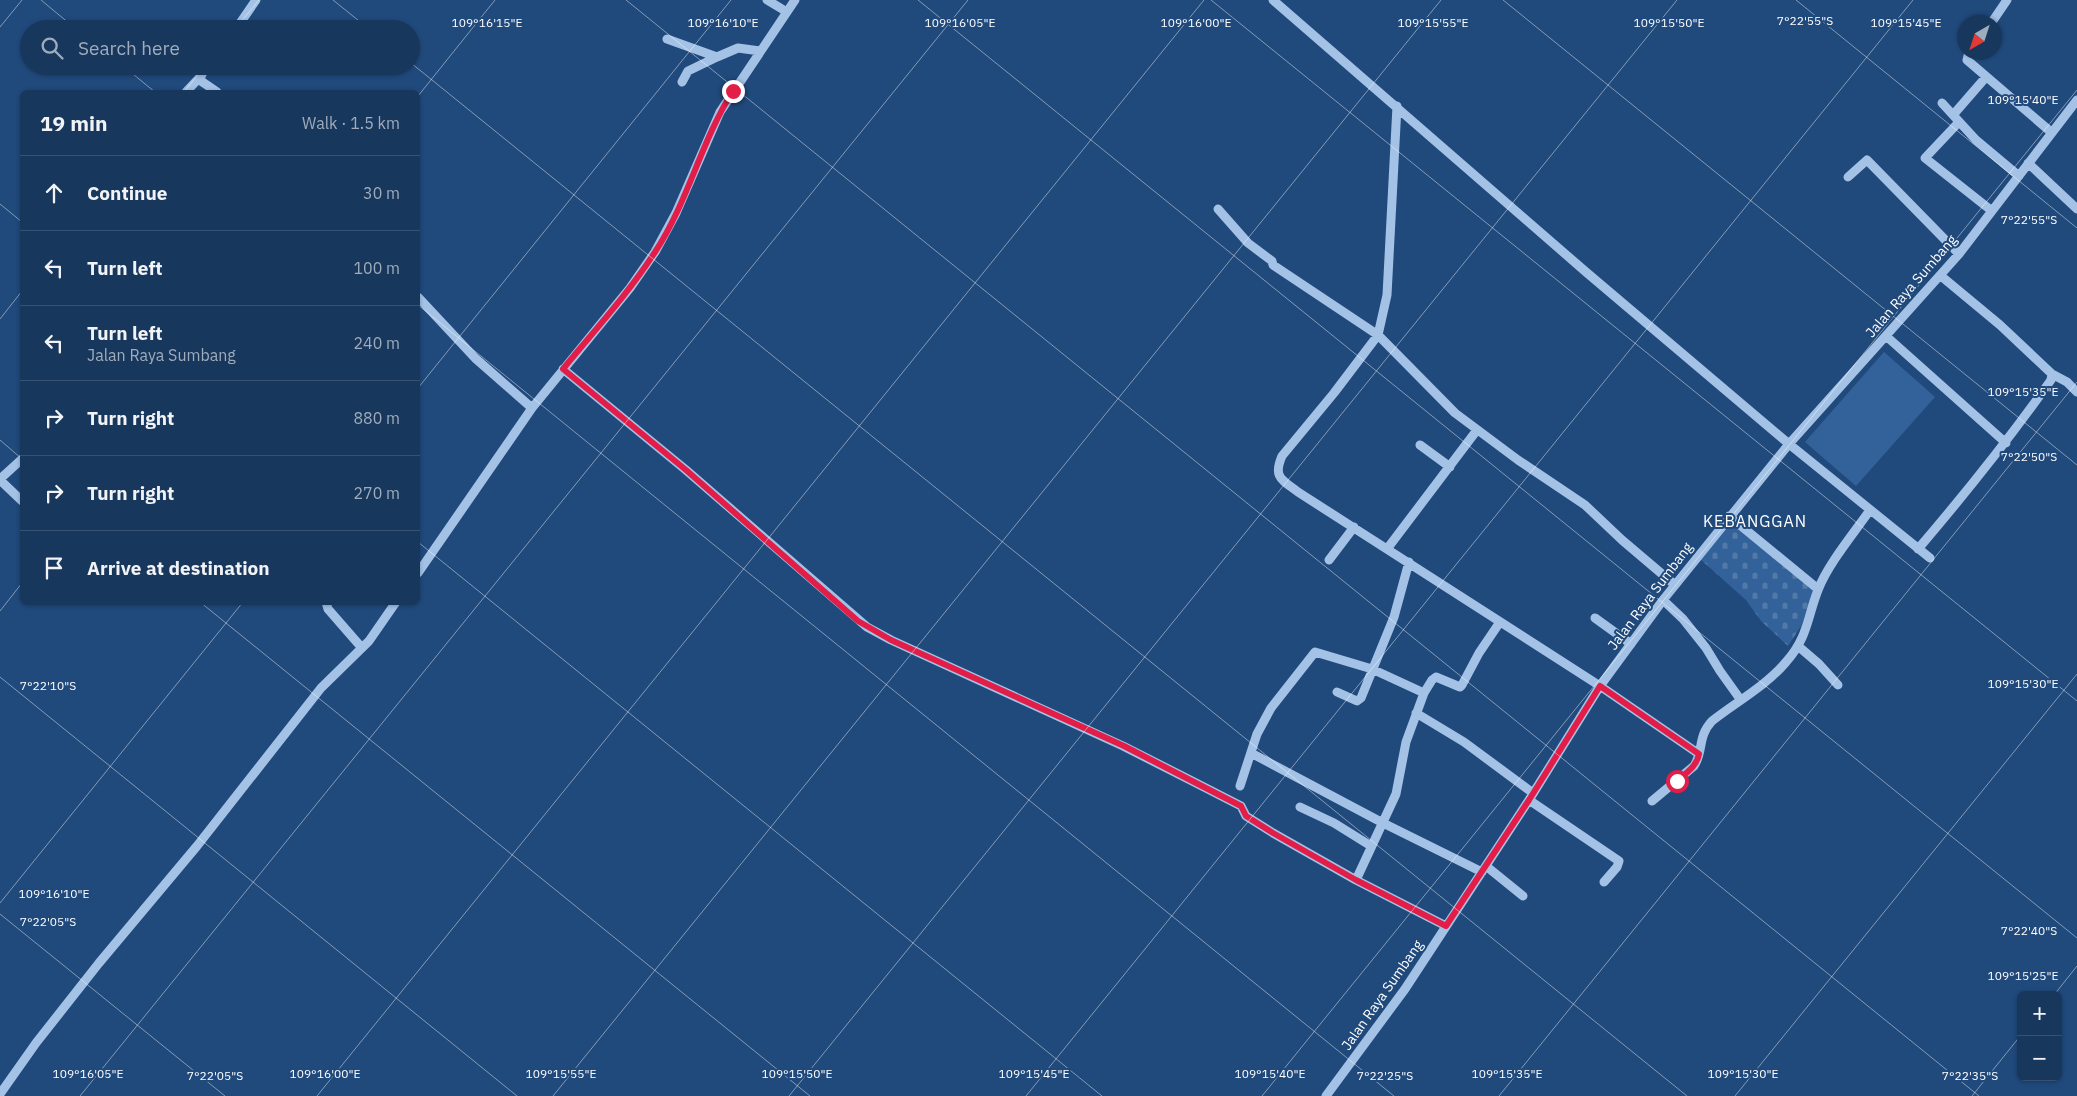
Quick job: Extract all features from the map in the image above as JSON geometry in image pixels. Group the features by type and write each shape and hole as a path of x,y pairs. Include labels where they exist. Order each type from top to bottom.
{"street":[{"path":"242,20 256,0"},
{"path":"767,0 787,12"},
{"path":"420,569 532,408 630,288 655,252 676,213 720,112 795,0"},
{"path":"1996,15 2006,0"},
{"path":"1275,2 1586,272 1789,444 1930,558"},
{"path":"667,39 717,57"},
{"path":"682,82 688,70 738,48 760,52"},
{"path":"1967,60 2051,132"},
{"path":"188,90 201,76"},
{"path":"201,76 201,81 214,90"},
{"path":"1986,77 1926,158 1992,211"},
{"path":"1942,102 1976,140 2019,176"},
{"name":"Jalan Raya Sumbang","path":"1326,1096 1405,989 1531,797 1600,686 1675,584 1789,444 1941,276 2051,132 2075,105"},
{"path":"1397,106 1387,295 1378,335 1334,394 1282,456 1277,468 1279,475 1290,486 1600,686 1699,754"},
{"path":"1848,177 1867,160 1959,254"},
{"path":"2028,163 2077,209"},
{"path":"1218,209 1248,243 1272,261 1273,265 1378,335 1455,413 1585,505 1622,540 1675,584"},
{"path":"1941,276 2007,331 2052,374 2067,382 2077,392"},
{"path":"420,299 475,358 532,408"},
{"path":"1886,336 2006,443"},
{"path":"563,369 686,470 859,622 891,640 1134,751 1241,806 1246,816 1262,826 1356,880 1446,926"},
{"path":"1918,549 2006,443 2051,380 2052,374"},
{"path":"1387,549 1477,430"},
{"path":"1420,445 1450,467"},
{"path":"20,461 0,480 20,499"},
{"path":"1652,801 1694,766 1698,760 1704,729 1740,699 1770,679 1798,646 1803,638 1818,589 1870,510"},
{"path":"1729,516 1818,589"},
{"path":"1329,560 1354,527"},
{"path":"1337,692 1357,701 1360,700 1394,617 1409,562"},
{"path":"1663,600 1683,619 1706,648 1720,672 1740,699"},
{"path":"327,605 328,610 362,648"},
{"path":"0,1094 36,1043 99,963 197,846 321,688 362,648 394,605"},
{"path":"1595,618 1631,644"},
{"path":"1356,880 1396,794 1406,742 1424,693 1436,677 1460,687 1462,686 1478,654 1500,622"},
{"path":"1798,646 1838,685"},
{"path":"1240,786 1257,734 1271,708 1312,654 1318,652 1372,669 1424,693"},
{"path":"1416,713 1464,742 1531,797 1619,860 1617,867 1604,882"},
{"path":"1251,753 1383,823 1484,869 1524,896"},
{"path":"1300,807 1334,823 1371,846"}],"green space":[{"path":"1884,352 1935,397 1856,486 1805,442"},
{"path":"1731,521 1792,570 1814,591 1801,626 1788,646 1761,621 1746,600 1700,559"}],"district":[{"name":"KEBANGGAN","path":"1755,521"}],"route":[{"path":"733,91 720,112 676,213 655,252 630,288 563,369 686,470 858,621 891,640 1124,746 1241,806 1246,816 1273,833 1356,880 1446,926 1529,800 1600,686 1699,754 1694,766 1677,781"}]}
